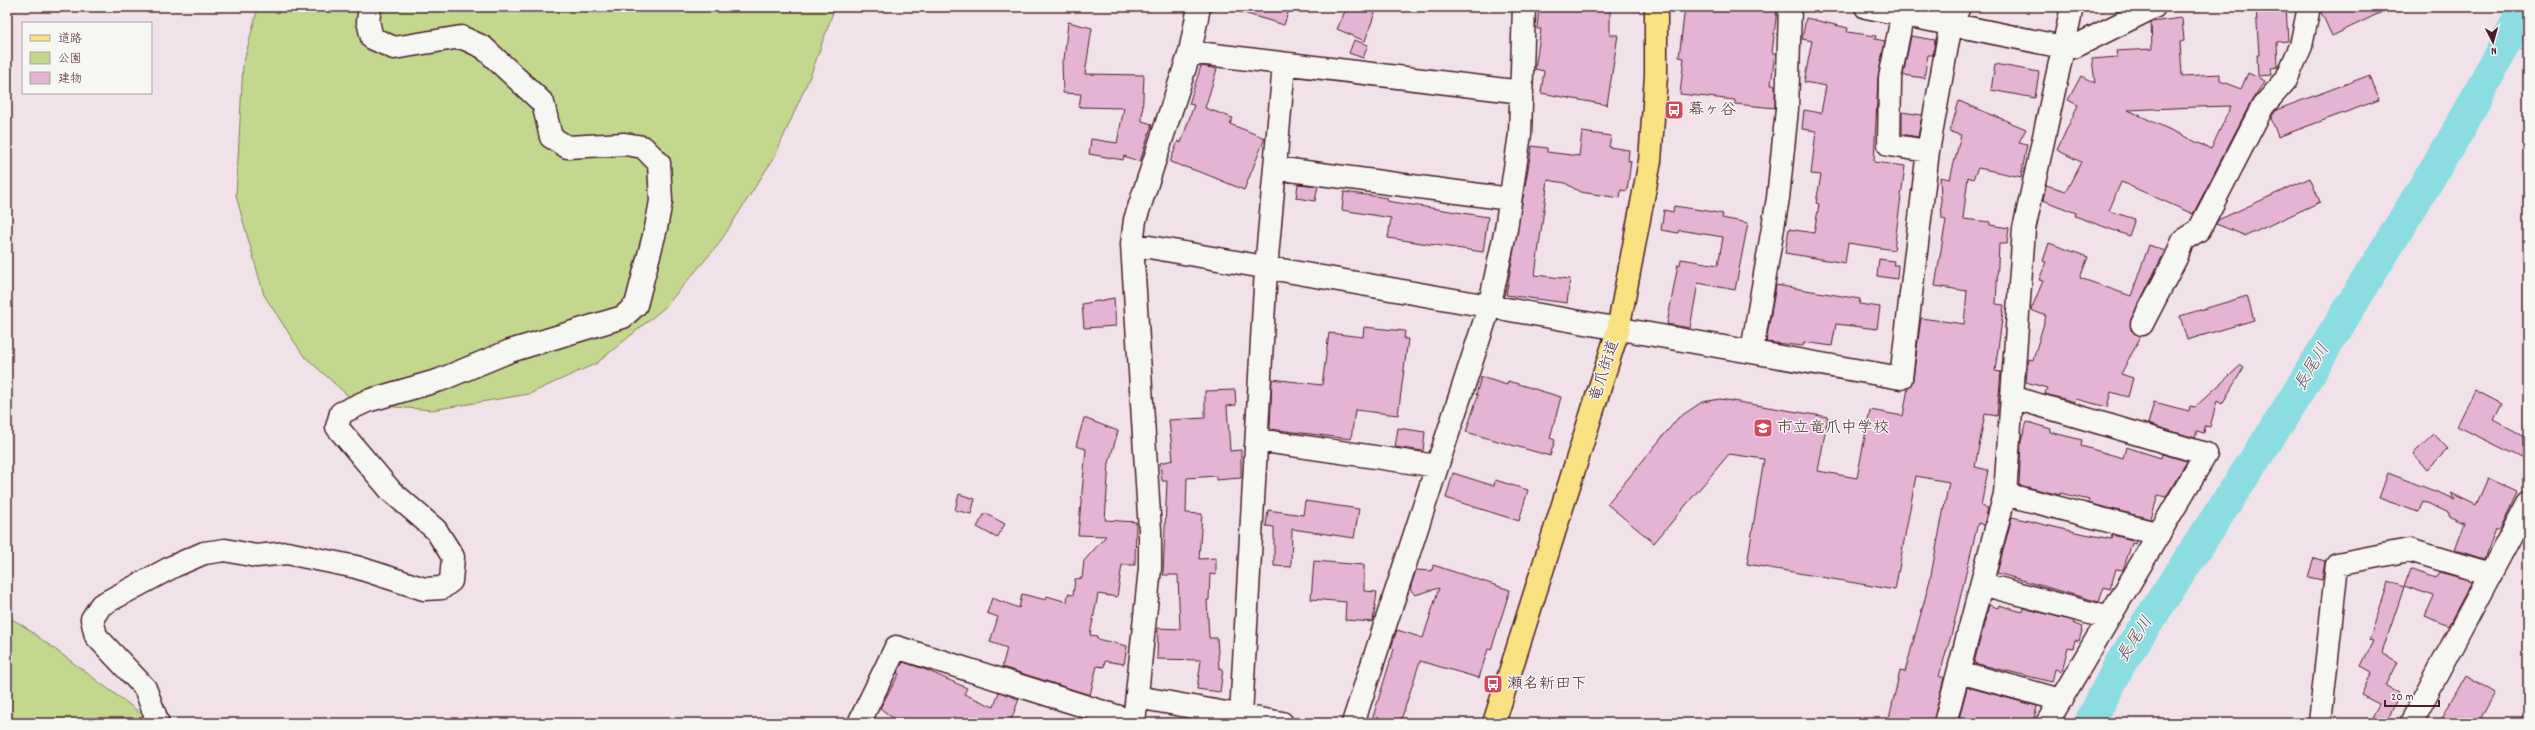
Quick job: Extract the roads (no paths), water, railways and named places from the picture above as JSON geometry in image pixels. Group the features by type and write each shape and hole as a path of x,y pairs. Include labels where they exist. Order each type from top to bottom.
{"main road":[{"name":"竜爪街道","path":"1494,723 1618,330 1650,161 1656,76 1656,7"}],"street":[{"path":"158,723 145,688 96,636 92,619 101,605 174,566 204,553 225,550 256,556 287,553 356,567 424,588 442,588 451,580 453,557 436,530 391,491 337,427 341,413 367,401 440,380 510,351 623,317 636,305 660,202 660,163 643,147 625,144 567,147 551,137 543,102 483,47 461,37 394,48 372,38 368,21 370,7"},
{"path":"859,723 896,647 1134,722 1150,568 1150,538 1132,244 1136,220 1190,52 1199,7"},
{"path":"1353,723 1488,308 1510,199 1520,134 1524,7"},
{"path":"1752,351 1778,198 1787,109 1790,7"},
{"path":"1866,7 1955,15 2063,47 2074,47 2154,7"},
{"path":"1945,723 2005,494 2024,229 2072,7"},
{"path":"2142,324 2176,258 2183,240 2199,230 2263,106 2286,80 2301,46 2309,7"},
{"path":"1903,11 1890,78 1889,145 1928,151"},
{"path":"1132,244 1488,308 1752,351 1901,378 1928,151 1955,15"},
{"path":"1190,52 1284,65 1522,92"},
{"path":"1241,715 1266,269 1284,65"},
{"path":"1275,168 1510,199"},
{"path":"2012,397 2206,454 2047,723"},
{"path":"1257,440 1437,466"},
{"path":"2005,494 2158,534"},
{"path":"2411,723 2528,503"},
{"path":"2320,723 2337,564 2409,550 2491,574"},
{"path":"1982,584 2109,618"},
{"path":"1958,672 2061,700"},
{"path":"1137,697 1282,723"}],"waterway":[{"name":"長尾川","path":"2090,723 2120,664 2282,418 2460,128 2525,7"}],"place":[{"name":"幕ヶ谷","path":"1674,110"},
{"name":"市立竜爪中学校","path":"1763,428"},
{"name":"瀬名新田下","path":"1493,684"}]}
